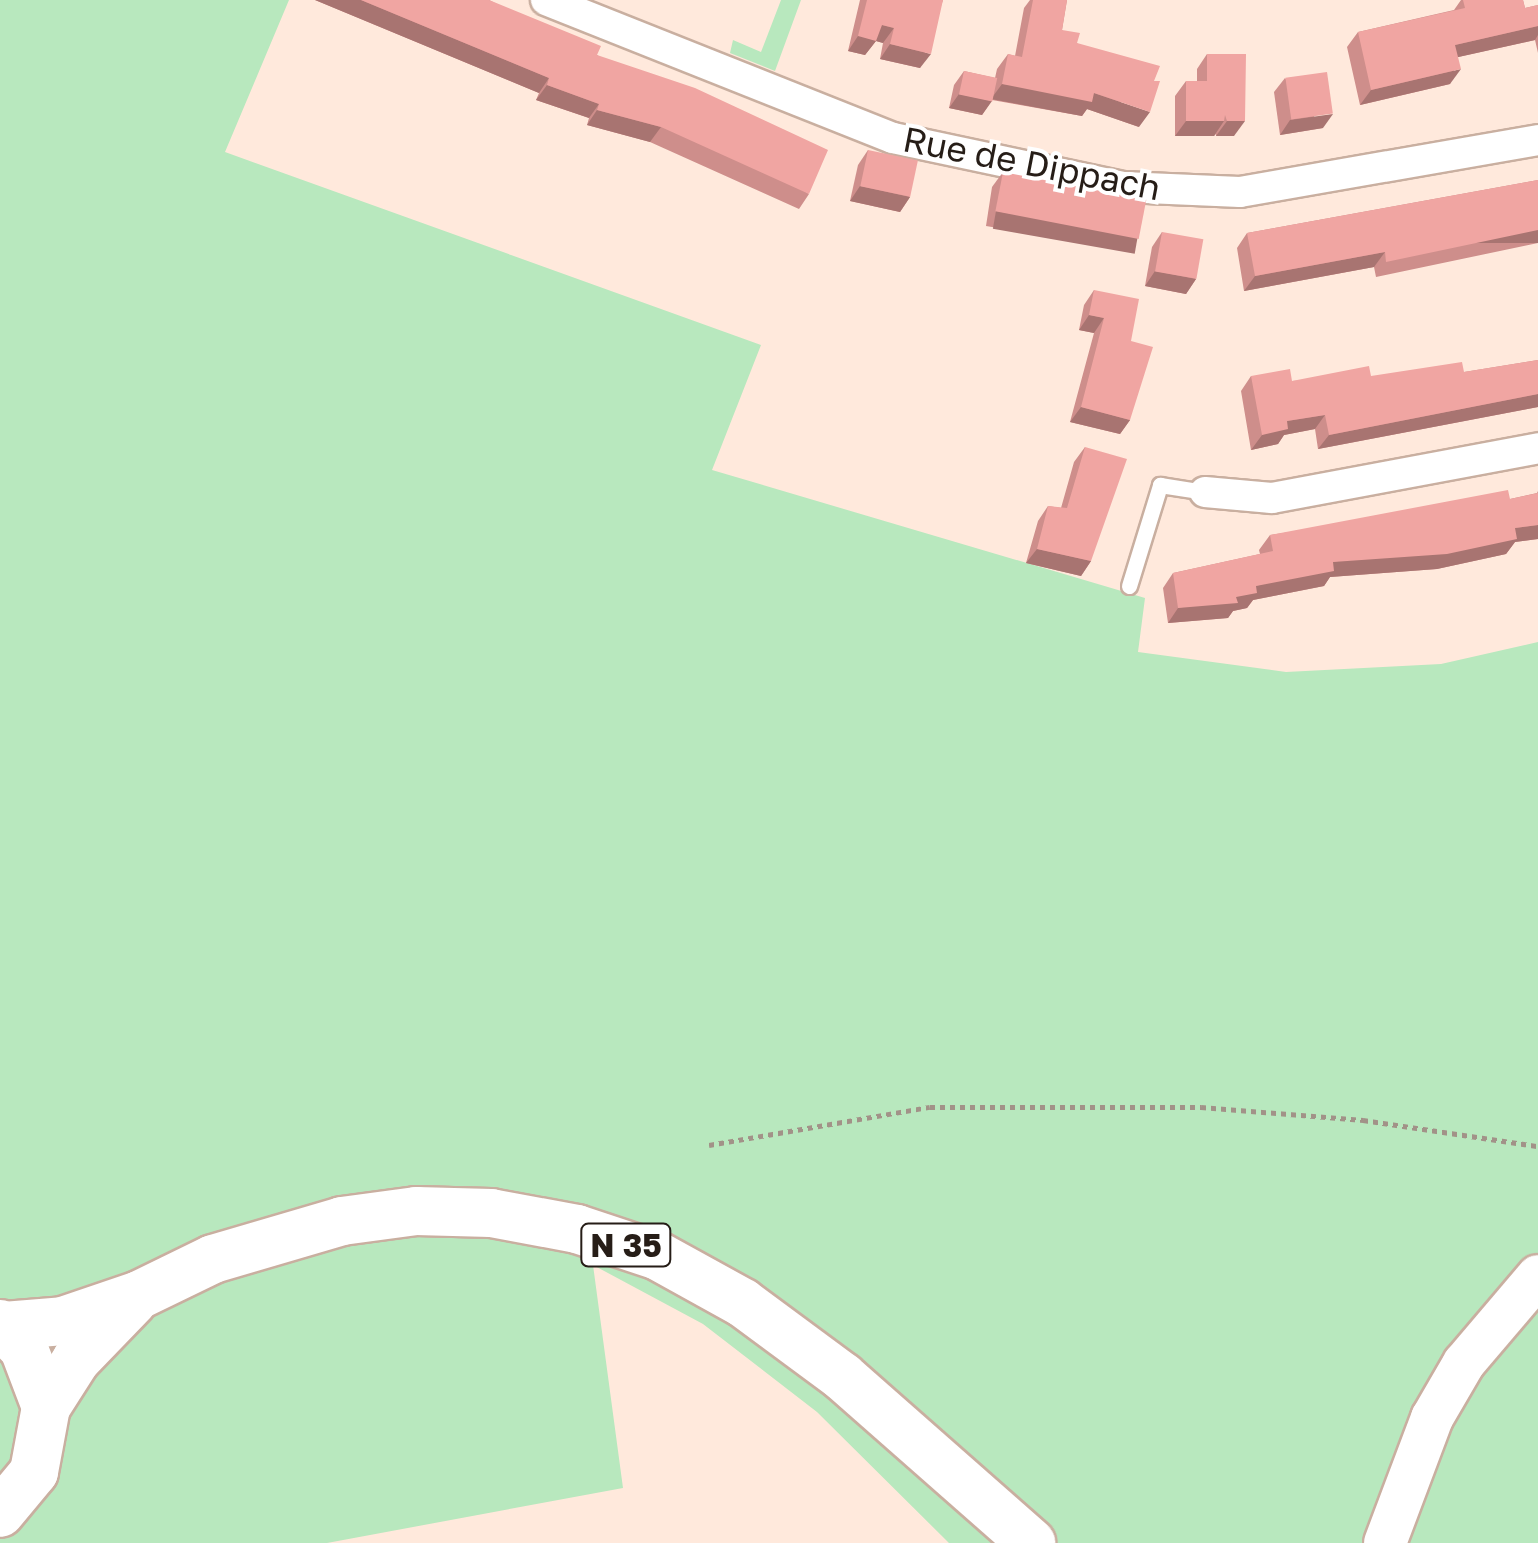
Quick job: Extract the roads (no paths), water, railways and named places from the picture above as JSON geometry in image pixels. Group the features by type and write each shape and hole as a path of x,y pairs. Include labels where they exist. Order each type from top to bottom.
{"main road":[{"name":"N 35","path":"2,1325 63,1322 139,1296 213,1259 342,1221 416,1211 491,1213 577,1229 658,1256 742,1303 843,1377 1031,1543"},
{"name":"N 35","path":"46,1407 76,1360 139,1296"},
{"path":"2,1325 39,1377 46,1407 39,1456 12,1519"}],"street":[{"name":"Rue de Dippach","path":"546,0 893,138 1123,186 1240,192 1538,140"},
{"path":"1205,492 1272,498 1538,448"},
{"path":"1385,1543 1432,1418 1464,1364 1538,1276"}],"lane":[{"path":"1129,586 1160,485 1205,492"}]}
